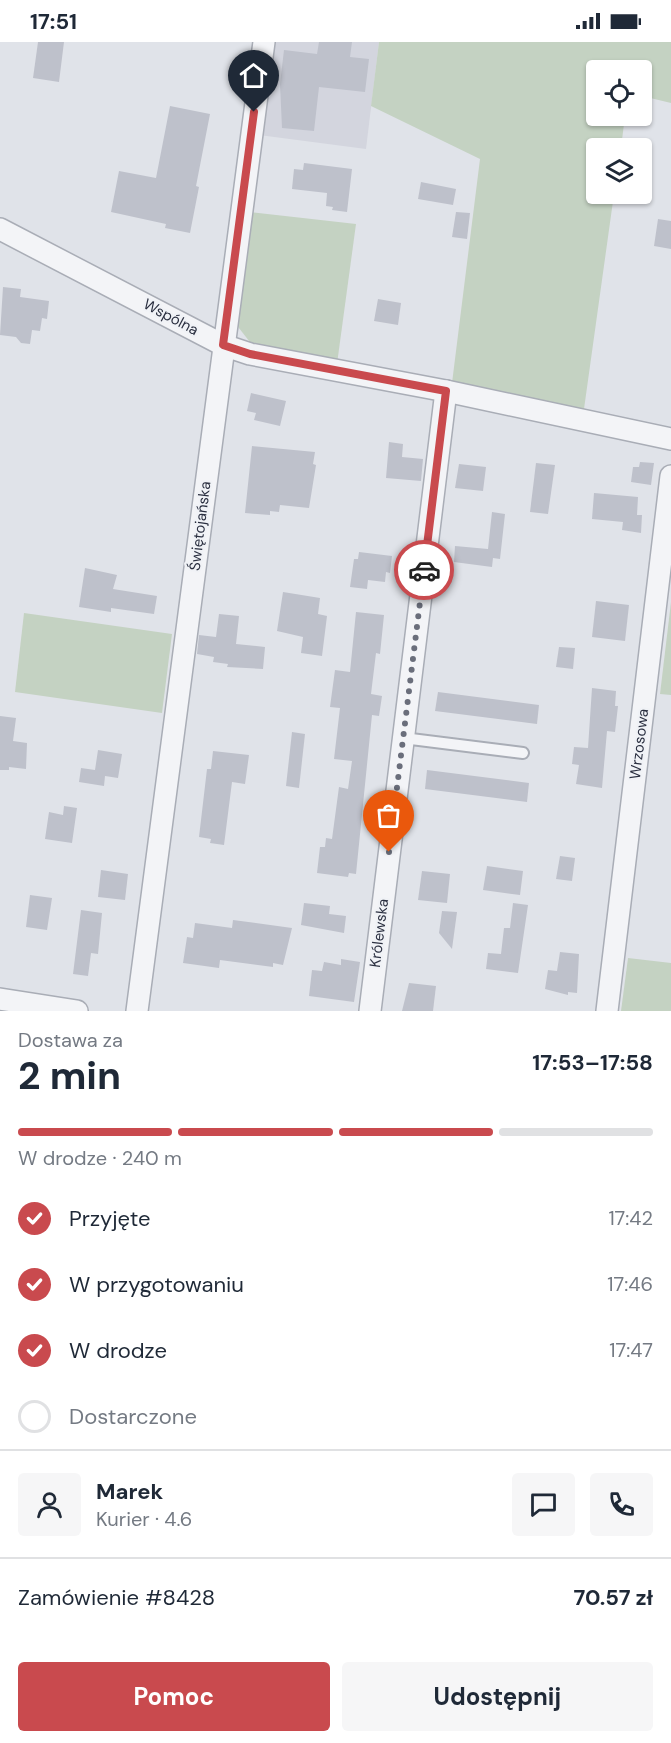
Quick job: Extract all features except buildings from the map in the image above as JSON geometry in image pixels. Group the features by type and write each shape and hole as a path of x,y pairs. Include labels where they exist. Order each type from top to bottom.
{"street":[{"name":"Świętojańska","path":"137,1011 264,42"},
{"name":"Wspólna","path":"0,229 223,345 250,354 446,391 671,439"},
{"name":"Królewska","path":"370,1011 446,391"},
{"name":"Wrzosowa","path":"607,1011 671,476"},
{"path":"0,999 77,1011"}],"lane":[{"path":"403,738 523,753"}],"shaded area":[{"path":"271,42 379,42 366,149 259,135"}],"green space":[{"path":"379,42 671,42 671,103 652,98 652,60 586,60 586,126 624,126 622,138 586,138 586,204 613,204 584,409 452,383 480,159 371,106"},
{"path":"249,212 356,224 337,364 253,346 235,323"},
{"path":"671,602 671,695 660,694"},
{"path":"24,613 172,634 162,713 15,692"},
{"path":"628,958 671,963 671,1011 621,1011"}],"way so far":[{"path":"389,852 424,570"}],"route":[{"path":"254,112 223,345 250,354 446,391 424,570"}]}
